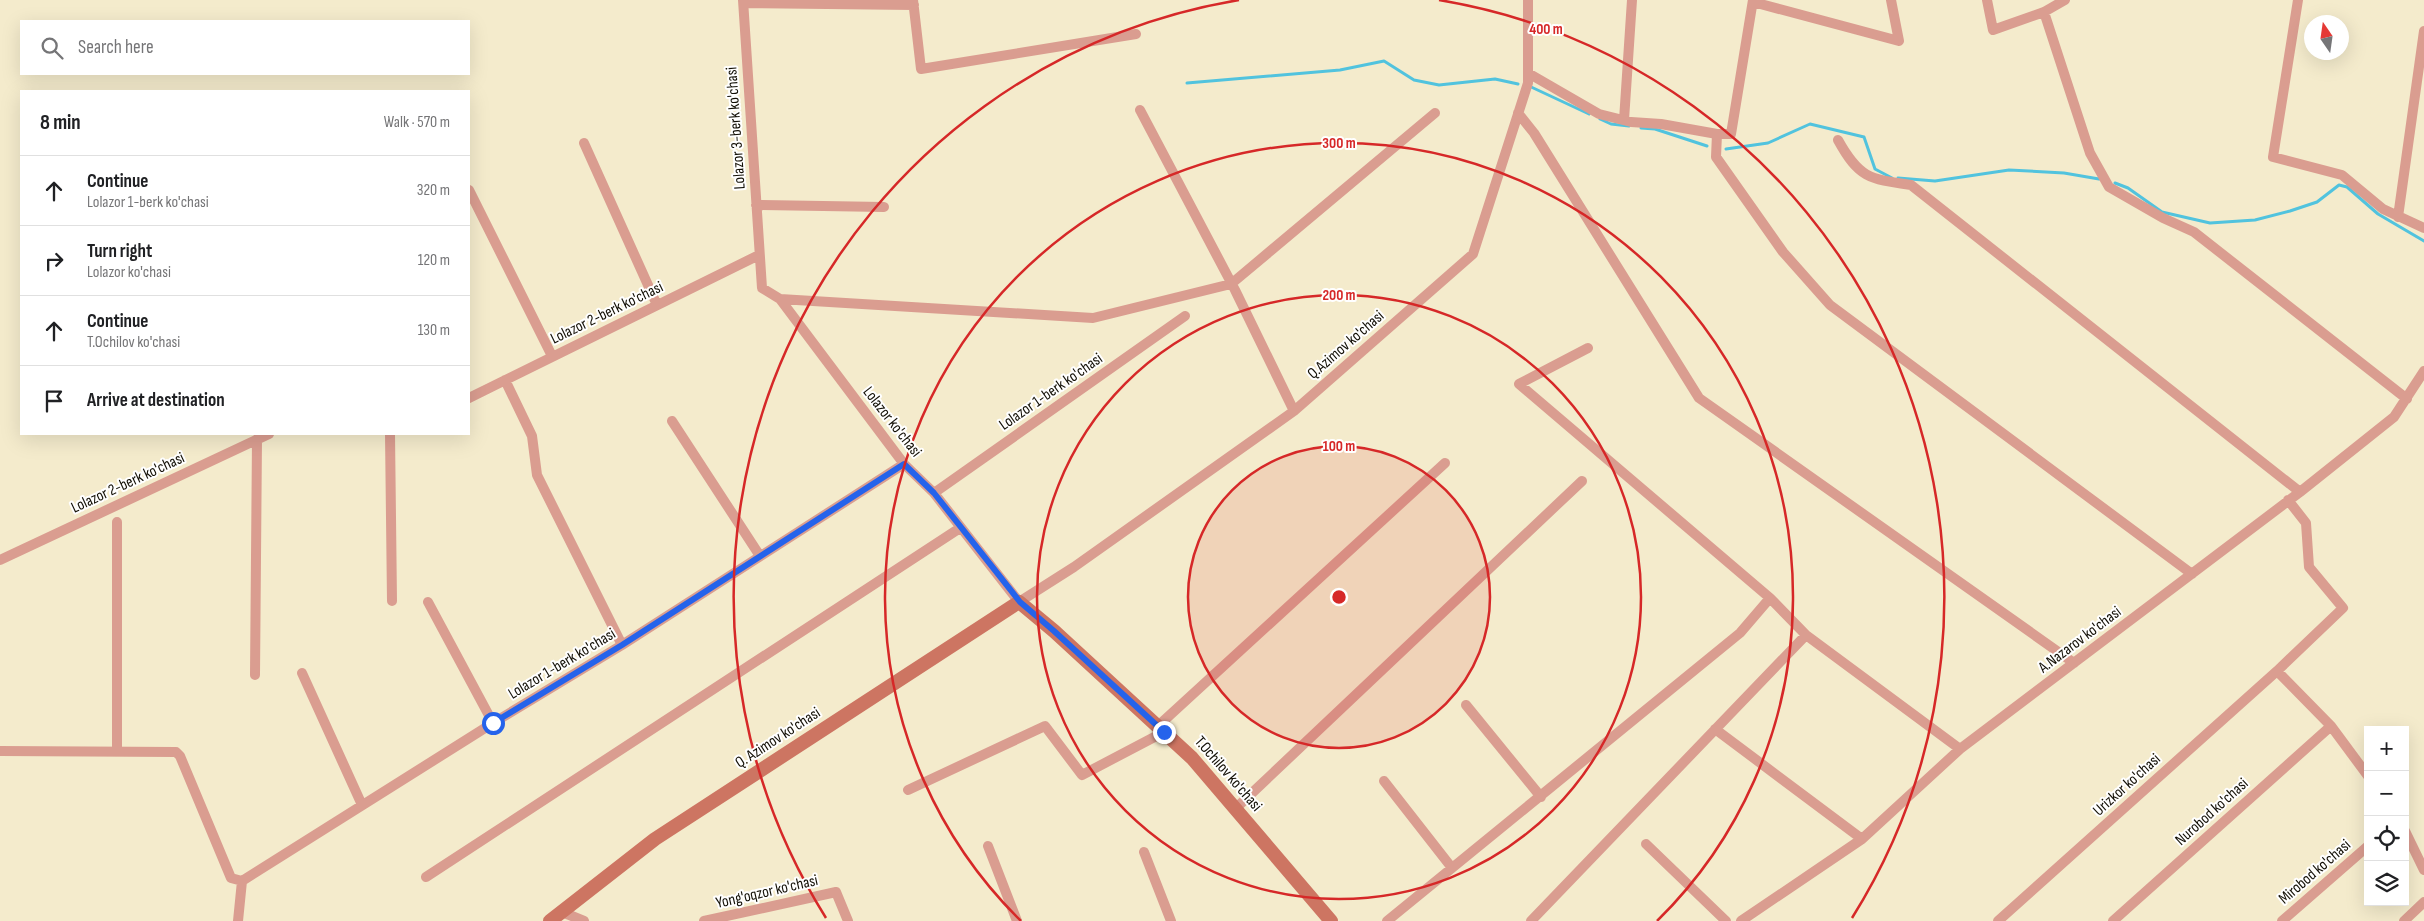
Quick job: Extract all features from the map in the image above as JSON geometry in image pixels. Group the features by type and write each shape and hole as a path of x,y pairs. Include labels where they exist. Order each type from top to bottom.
{"main road":[{"name":"T.Ochilov ko'chasi","path":"1020,602 1192,758 1330,921"},
{"name":"Q. Azimov ko'chasi","path":"550,921 655,839 1020,602"}],"street":[{"name":"Q.Azimov ko'chasi","path":"1020,602 1074,567 1294,411 1473,254 1528,83 1528,0"},
{"path":"1624,120 1632,0"},
{"path":"1528,73 1599,114 1624,120 1661,124 1717,134 1731,134 1753,1 1900,41 1891,0"},
{"path":"1987,0 1994,30 2044,12 2065,0"},
{"path":"2298,0 2273,157 2342,175 2383,209 2424,228"},
{"path":"744,2 913,2 921,69 1136,34"},
{"name":"Lolazor 3-berk ko'chasi","path":"744,2 759,254"},
{"path":"2044,12 2090,153 2109,187 2163,218 2194,232 2407,399"},
{"path":"2398,217 2424,31"},
{"path":"1140,110 1231,284 1294,411"},
{"path":"1518,112 1534,133 1699,398 2074,663"},
{"path":"780,298 1093,318 1231,284 1435,113"},
{"path":"1717,134 1716,157 1783,252 1830,305 2192,574"},
{"path":"1838,140 1850,163 1872,179 1910,185 2300,492"},
{"path":"584,143 657,305"},
{"path":"470,192 552,356"},
{"path":"756,205 884,207"},
{"name":"Lolazor 2-berk ko'chasi","path":"470,398 759,254"},
{"name":"Lolazor ko'chasi","path":"759,254 762,288 780,298 904,464 934,493 1020,602"},
{"name":"Lolazor 1-berk ko'chasi","path":"934,493 1185,316"},
{"path":"1588,348 1519,384 1770,598 1806,635 1960,749"},
{"name":"A.Nazarov ko'chasi","path":"1741,921 1862,838 1960,749 2300,492 2394,417 2424,371"},
{"path":"505,380 532,436 537,475 622,645"},
{"path":"672,421 760,556"},
{"name":"Lolazor 2-berk ko'chasi","path":"0,560 267,435"},
{"path":"390,435 392,601"},
{"path":"255,675 257,439"},
{"path":"908,790 1045,726 1082,775 1161,729 1445,463"},
{"name":"Lolazor 1-berk ko'chasi","path":"242,881 493,723 622,645 904,464"},
{"path":"1235,809 1582,481"},
{"name":"Urizkor ko'chasi","path":"1998,921 2277,671 2343,608 2309,567 2306,522 2288,500"},
{"path":"117,522 117,751"},
{"path":"426,877 960,528"},
{"path":"1387,921 1740,633 1770,598"},
{"path":"428,602 493,723"},
{"path":"1531,921 1806,635"},
{"path":"2277,671 2331,726 2364,771"},
{"path":"302,673 362,805"},
{"path":"1466,705 1541,797"},
{"name":"Nurobod ko'chasi","path":"2113,921 2331,726"},
{"path":"1715,729 1862,838"},
{"path":"0,751 171,751 180,756 232,878 242,881 238,921"},
{"path":"1384,781 1452,868"},
{"path":"2409,839 2424,870"},
{"path":"1646,844 1726,921"},
{"path":"988,846 1017,921"},
{"name":"Mirobod ko'chasi","path":"2282,921 2364,849"},
{"path":"1144,852 1171,921"},
{"name":"Yong'oqzor ko'chasi","path":"704,921 836,892 848,921"},
{"path":"2404,921 2424,902"},
{"path":"562,912 584,921"}],"waterway":[{"path":"1187,83 1340,70 1384,61 1414,80 1439,85 1495,79 1518,84"},
{"path":"1529,86 1589,114"},
{"path":"1600,119 1611,124 1629,126"},
{"path":"1726,149 1768,143 1810,124 1864,137 1875,169 1892,178"},
{"path":"1641,128 1655,129 1707,146"},
{"path":"1898,178 1935,181 2009,170 2064,173 2099,179"},
{"path":"2115,183 2128,188 2162,212 2210,223 2255,220 2290,211 2317,202 2339,185 2347,187 2378,214 2424,241"}],"route":[{"path":"493,723 622,645 904,464 934,493 1020,602 1164,732"}]}
